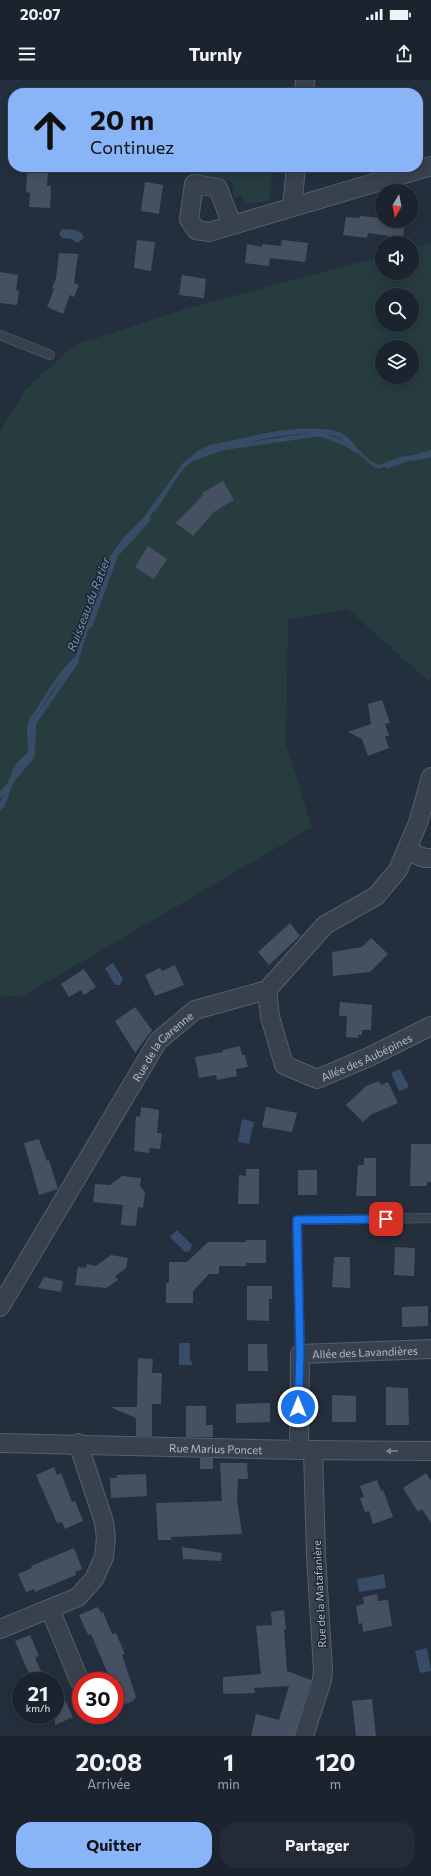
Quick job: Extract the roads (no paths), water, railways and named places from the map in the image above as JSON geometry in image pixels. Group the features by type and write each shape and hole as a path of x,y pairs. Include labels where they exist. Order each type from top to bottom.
{"street":[{"path":"292,207 296,172"},
{"path":"232,225 411,172"},
{"path":"267,990 324,925 376,896 398,870 418,823 431,777"},
{"path":"406,851 425,858 431,858"},
{"name":"Allée des Aubépines","path":"267,990 270,1017 284,1065 317,1079 371,1056 431,1026"},
{"name":"Rue de la Garenne","path":"0,1307 158,1041 195,1010 267,990"},
{"name":"Allée des Lavandières","path":"306,1450 300,1354 431,1349"},
{"name":"Rue Marius Poncet","path":"0,1443 78,1443 306,1450 431,1451"},
{"path":"0,1629 78,1597 94,1579 104,1557 106,1538 104,1522 78,1443"},
{"name":"Rue de la Matafanière","path":"304,1736 322,1680 323,1670 316,1555 306,1450"},
{"path":"50,1609 76,1672"}],"lane":[{"path":"0,335 50,355"},
{"path":"300,1354 297,1220 431,1218"}],"water":[{"path":"62,229 78,231 84,238 77,243 72,239 62,238 59,234"},
{"path":"325,429 341,433 346,436 364,455 374,463 380,465 399,457 414,455 431,450 431,457 375,468 343,440 333,435 307,433 273,437 213,449 198,457 183,469 158,507 116,556 107,574 79,658 74,667 55,687 36,717 34,721 35,748 33,756 18,770 6,802 0,812 0,803 15,765 28,752 27,730 29,720 58,675 76,655 88,615 111,555 122,539 144,517 183,463 199,450 210,445 277,431"},
{"path":"113,963 123,979 120,985 115,985 105,968"},
{"path":"400,1069 409,1087 399,1091 391,1073"},
{"path":"242,1119 254,1122 249,1144 238,1142"},
{"path":"177,1230 192,1245 190,1251 185,1252 170,1237"},
{"path":"179,1343 190,1343 190,1360 192,1365 179,1365"},
{"path":"384,1574 386,1588 359,1592 357,1579"},
{"path":"427,1648 431,1671 420,1673 415,1651"}],"waterway":[{"name":"Ruisseau du Ratier","path":"192,459 223,448 320,434 346,444 356,451"},
{"name":"Ruisseau du Ratier","path":"387,466 405,460"},
{"name":"Ruisseau du Ratier","path":"90,626 116,555 149,519"},
{"name":"Ruisseau du Ratier","path":"33,744 34,723 77,661"},
{"name":"Ruisseau du Ratier","path":"0,795 32,757 33,752"}]}
